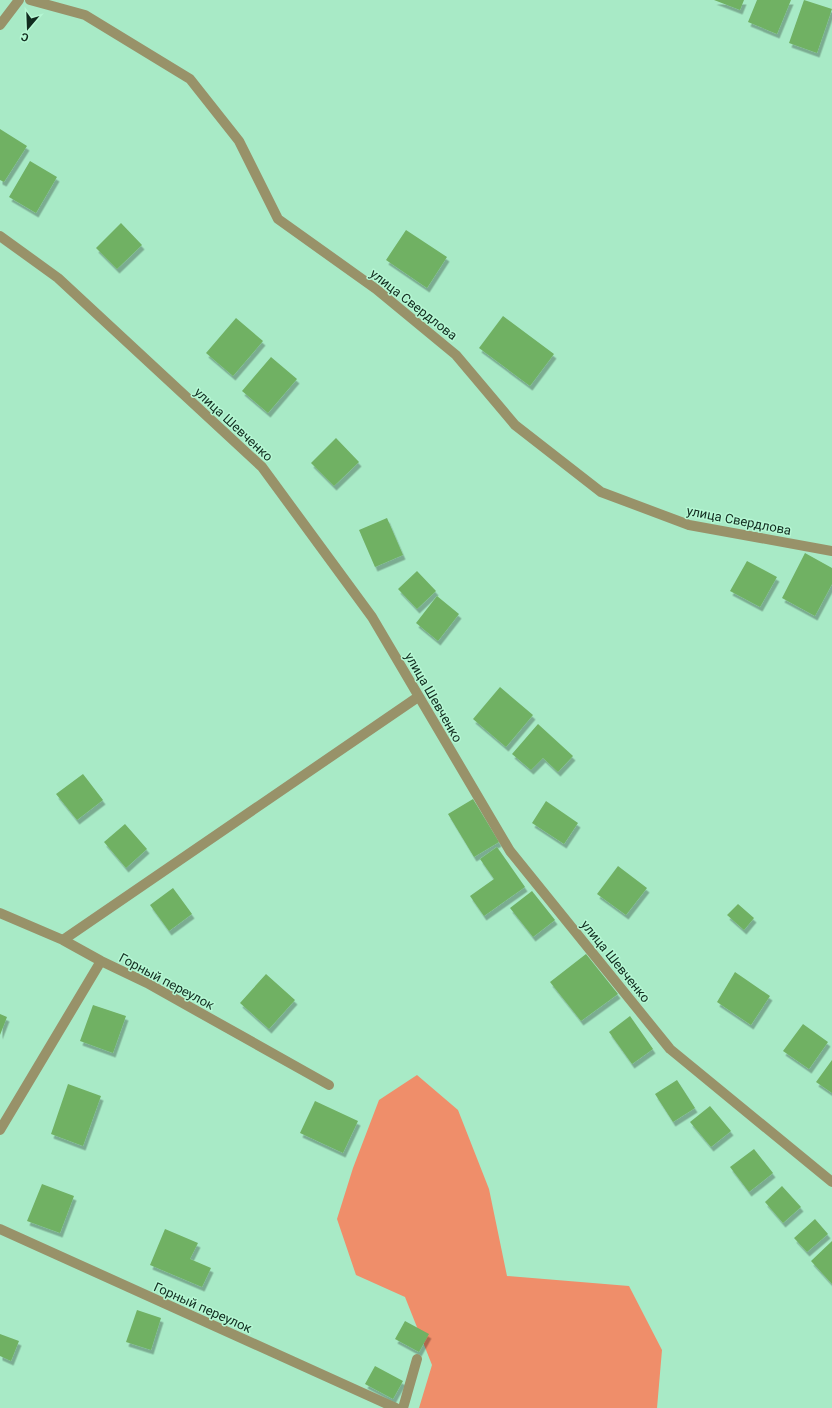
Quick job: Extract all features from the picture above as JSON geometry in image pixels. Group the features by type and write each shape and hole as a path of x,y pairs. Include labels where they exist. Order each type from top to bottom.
{"street":[{"path":"0,25 18,0"},
{"name":"улица Свердлова","path":"30,0 85,15 190,79 239,141 278,219 376,289 456,355 515,424 601,492 689,525 832,551"},
{"name":"улица Шевченко","path":"0,236 58,278 262,466 372,617 510,851 670,1049 832,1182"},
{"path":"63,940 418,697"},
{"path":"0,913 63,940 101,961"},
{"name":"Горный переулок","path":"0,1130 101,961 147,984 329,1085"},
{"name":"Горный переулок","path":"0,1229 396,1408"},
{"path":"403,1408 417,1359"}],"shaded area":[{"path":"417,1075 458,1110 489,1189 507,1276 629,1286 662,1350 657,1408 419,1408 432,1365 405,1297 356,1275 337,1219 353,1168 379,1100"}],"building":[{"path":"714,0 744,0 740,10"},
{"path":"757,0 791,0 777,34 748,22"},
{"path":"804,0 832,9 817,53 789,43"},
{"path":"0,129 27,146 4,182 0,180"},
{"path":"30,161 57,177 36,213 9,197"},
{"path":"121,223 142,245 117,269 96,248"},
{"path":"406,230 447,257 427,288 386,260"},
{"path":"503,316 554,354 530,386 479,348"},
{"path":"236,318 263,341 233,376 206,353"},
{"path":"271,357 297,379 268,413 242,391"},
{"path":"336,438 359,462 334,486 311,463"},
{"path":"387,518 403,555 375,567 359,530"},
{"path":"805,553 832,568 832,584 815,616 782,598"},
{"path":"747,561 777,577 760,607 730,591"},
{"path":"417,571 436,591 417,609 398,589"},
{"path":"437,596 459,614 438,641 416,623"},
{"path":"500,687 533,715 506,747 473,719"},
{"path":"538,724 573,756 558,772 543,758 531,770 512,754"},
{"path":"83,774 103,800 77,820 56,794"},
{"path":"473,799 499,842 474,857 448,814"},
{"path":"546,801 578,823 564,844 532,823"},
{"path":"125,824 147,849 126,868 104,842"},
{"path":"497,847 525,887 484,916 470,896 494,879 480,859"},
{"path":"618,866 647,888 626,915 597,894"},
{"path":"173,888 192,914 169,931 150,905"},
{"path":"532,891 555,920 533,937 510,908"},
{"path":"738,904 754,918 744,930 727,915"},
{"path":"586,954 618,994 581,1021 550,982"},
{"path":"735,972 770,996 751,1025 717,1002"},
{"path":"266,974 295,1000 269,1029 240,1003"},
{"path":"93,1005 126,1016 113,1053 80,1041"},
{"path":"0,1014 7,1017 0,1035"},
{"path":"630,1016 653,1049 632,1064 609,1032"},
{"path":"803,1024 828,1042 809,1069 783,1051"},
{"path":"832,1060 832,1093 816,1082"},
{"path":"677,1080 695,1108 673,1122 655,1094"},
{"path":"68,1084 101,1096 83,1146 51,1134"},
{"path":"315,1101 358,1121 343,1153 300,1133"},
{"path":"710,1106 731,1131 711,1147 690,1122"},
{"path":"754,1149 773,1173 749,1192 730,1167"},
{"path":"42,1184 74,1196 60,1233 27,1221"},
{"path":"782,1186 801,1207 783,1223 765,1202"},
{"path":"815,1219 828,1234 807,1252 794,1238"},
{"path":"165,1229 198,1243 190,1259 211,1268 202,1287 150,1265"},
{"path":"832,1241 832,1284 811,1261"},
{"path":"137,1310 161,1318 151,1350 126,1342"},
{"path":"405,1321 429,1334 419,1352 395,1339"},
{"path":"0,1334 19,1341 11,1361 0,1356"},
{"path":"375,1366 403,1381 393,1399 365,1384"}]}
